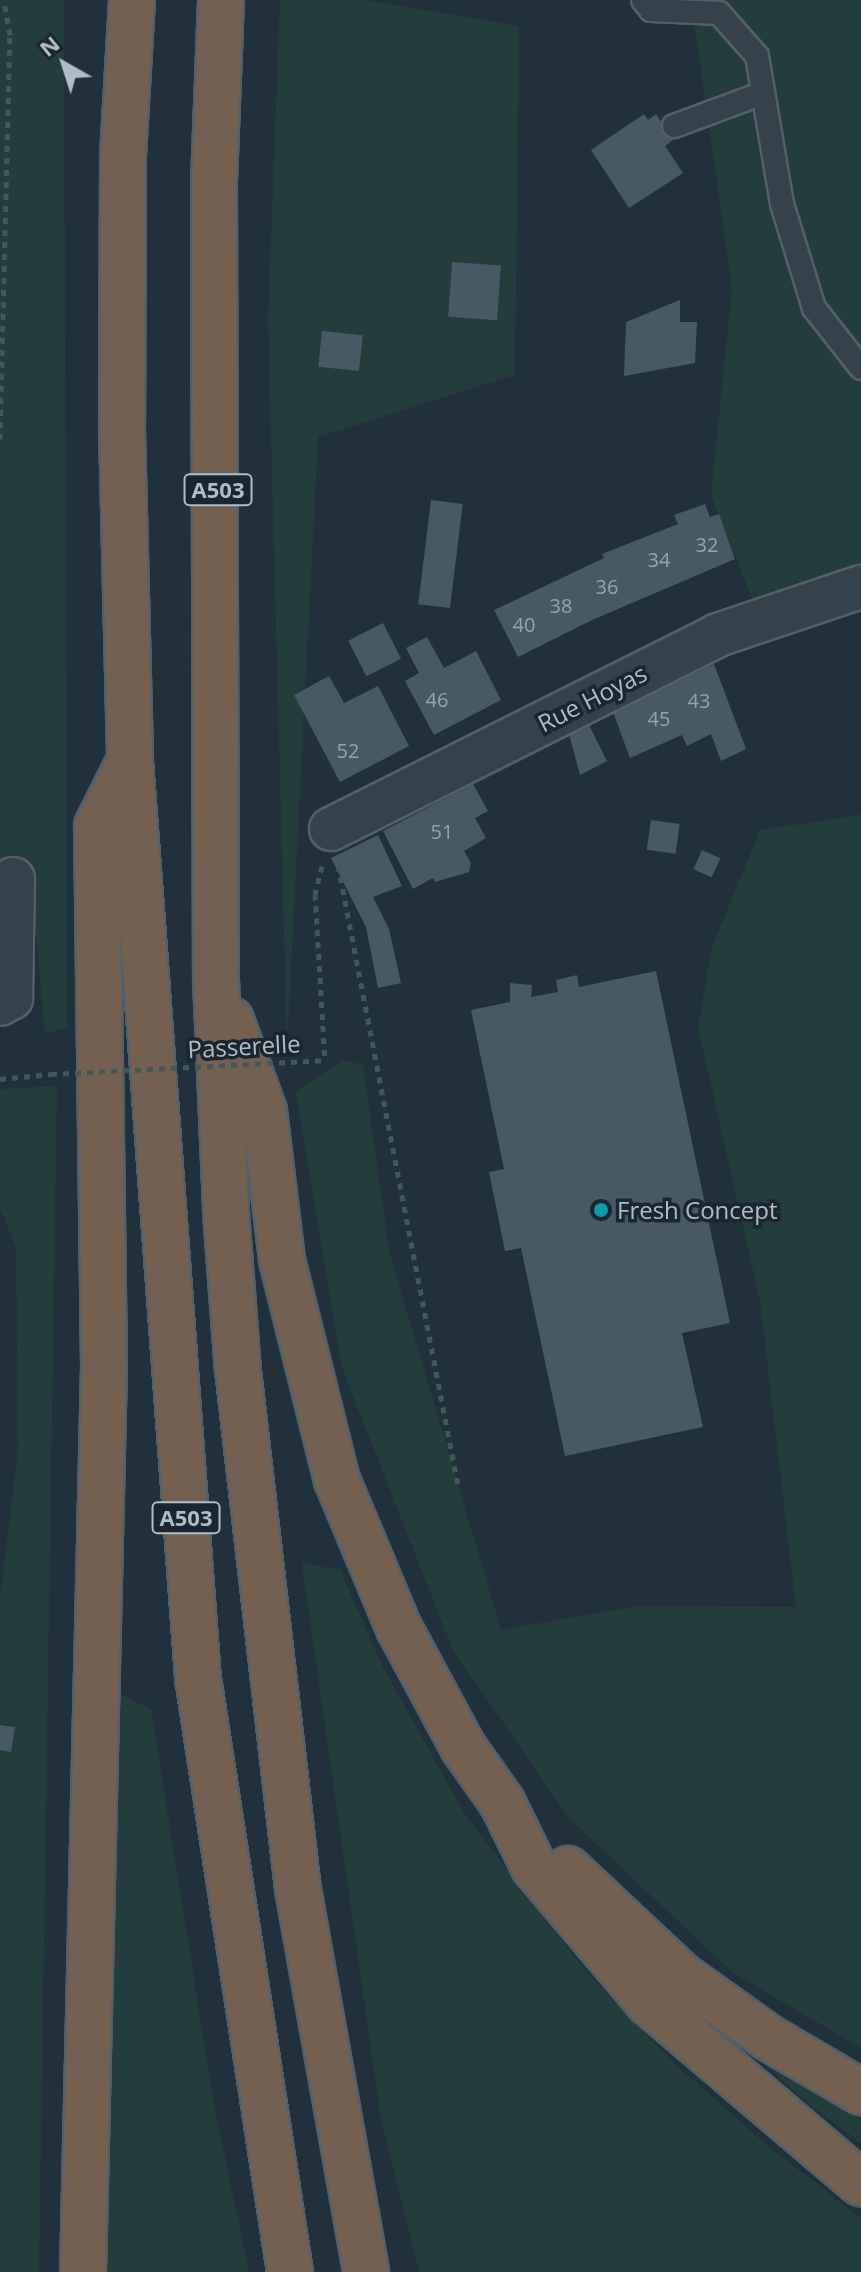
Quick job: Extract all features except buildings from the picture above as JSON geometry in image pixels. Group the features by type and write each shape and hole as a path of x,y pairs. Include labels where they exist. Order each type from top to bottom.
{"highway":[{"name":"A503","path":"132,0 123,158 122,429 130,759 198,1678 290,2272"},
{"name":"A503","path":"221,0 214,179 216,980 238,1370 296,1874 366,2272"},
{"path":"83,2272 104,1366 97,826 130,759"},
{"path":"216,980 264,1111 282,1260 337,1480 399,1628 463,1747 502,1802 534,1867 648,2002 861,2183"},
{"path":"502,1802 682,1976 769,2038 861,2092"}],"street":[{"name":"Rue Hoyas","path":"331,829 718,635 861,587"},
{"path":"0,1004 11,998 13,879"}],"lane":[{"path":"643,0 651,10 719,13 757,56 782,204 814,308 861,368"},
{"path":"674,126 763,93"}],"path":[{"path":"0,439 10,35 4,0"},
{"path":"331,829 458,1485"},
{"name":"Passerelle","path":"0,1079 325,1060 315,894"}],"green space":[{"path":"0,0 64,0 67,1027 45,1034 33,900 0,893"},
{"path":"280,0 366,0 519,26 515,375 318,437 287,1048 268,319"},
{"path":"683,0 861,0 861,587 761,621 711,495 732,289 696,34"},
{"path":"861,815 861,2048 732,1972 569,1818 453,1650 342,1368 296,1092 344,1060 363,1065 389,1251 501,1630 638,1606 796,1607 760,1301 698,1028 711,950 760,830"},
{"path":"57,1086 39,2272 0,2272 0,1600 18,1450 16,1248 0,1208 0,1089"},
{"path":"302,1563 340,1570 382,1665 464,1813 586,1972 673,2062 768,2146 861,2218 861,2272 419,2272 381,2120"},
{"path":"113,1691 151,1709 214,2105 249,2272 103,2272"},
{"path":"742,2045 861,2113 861,2143 813,2107"}],"place":[{"name":"Fresh Concept","path":"601,1210"}]}
